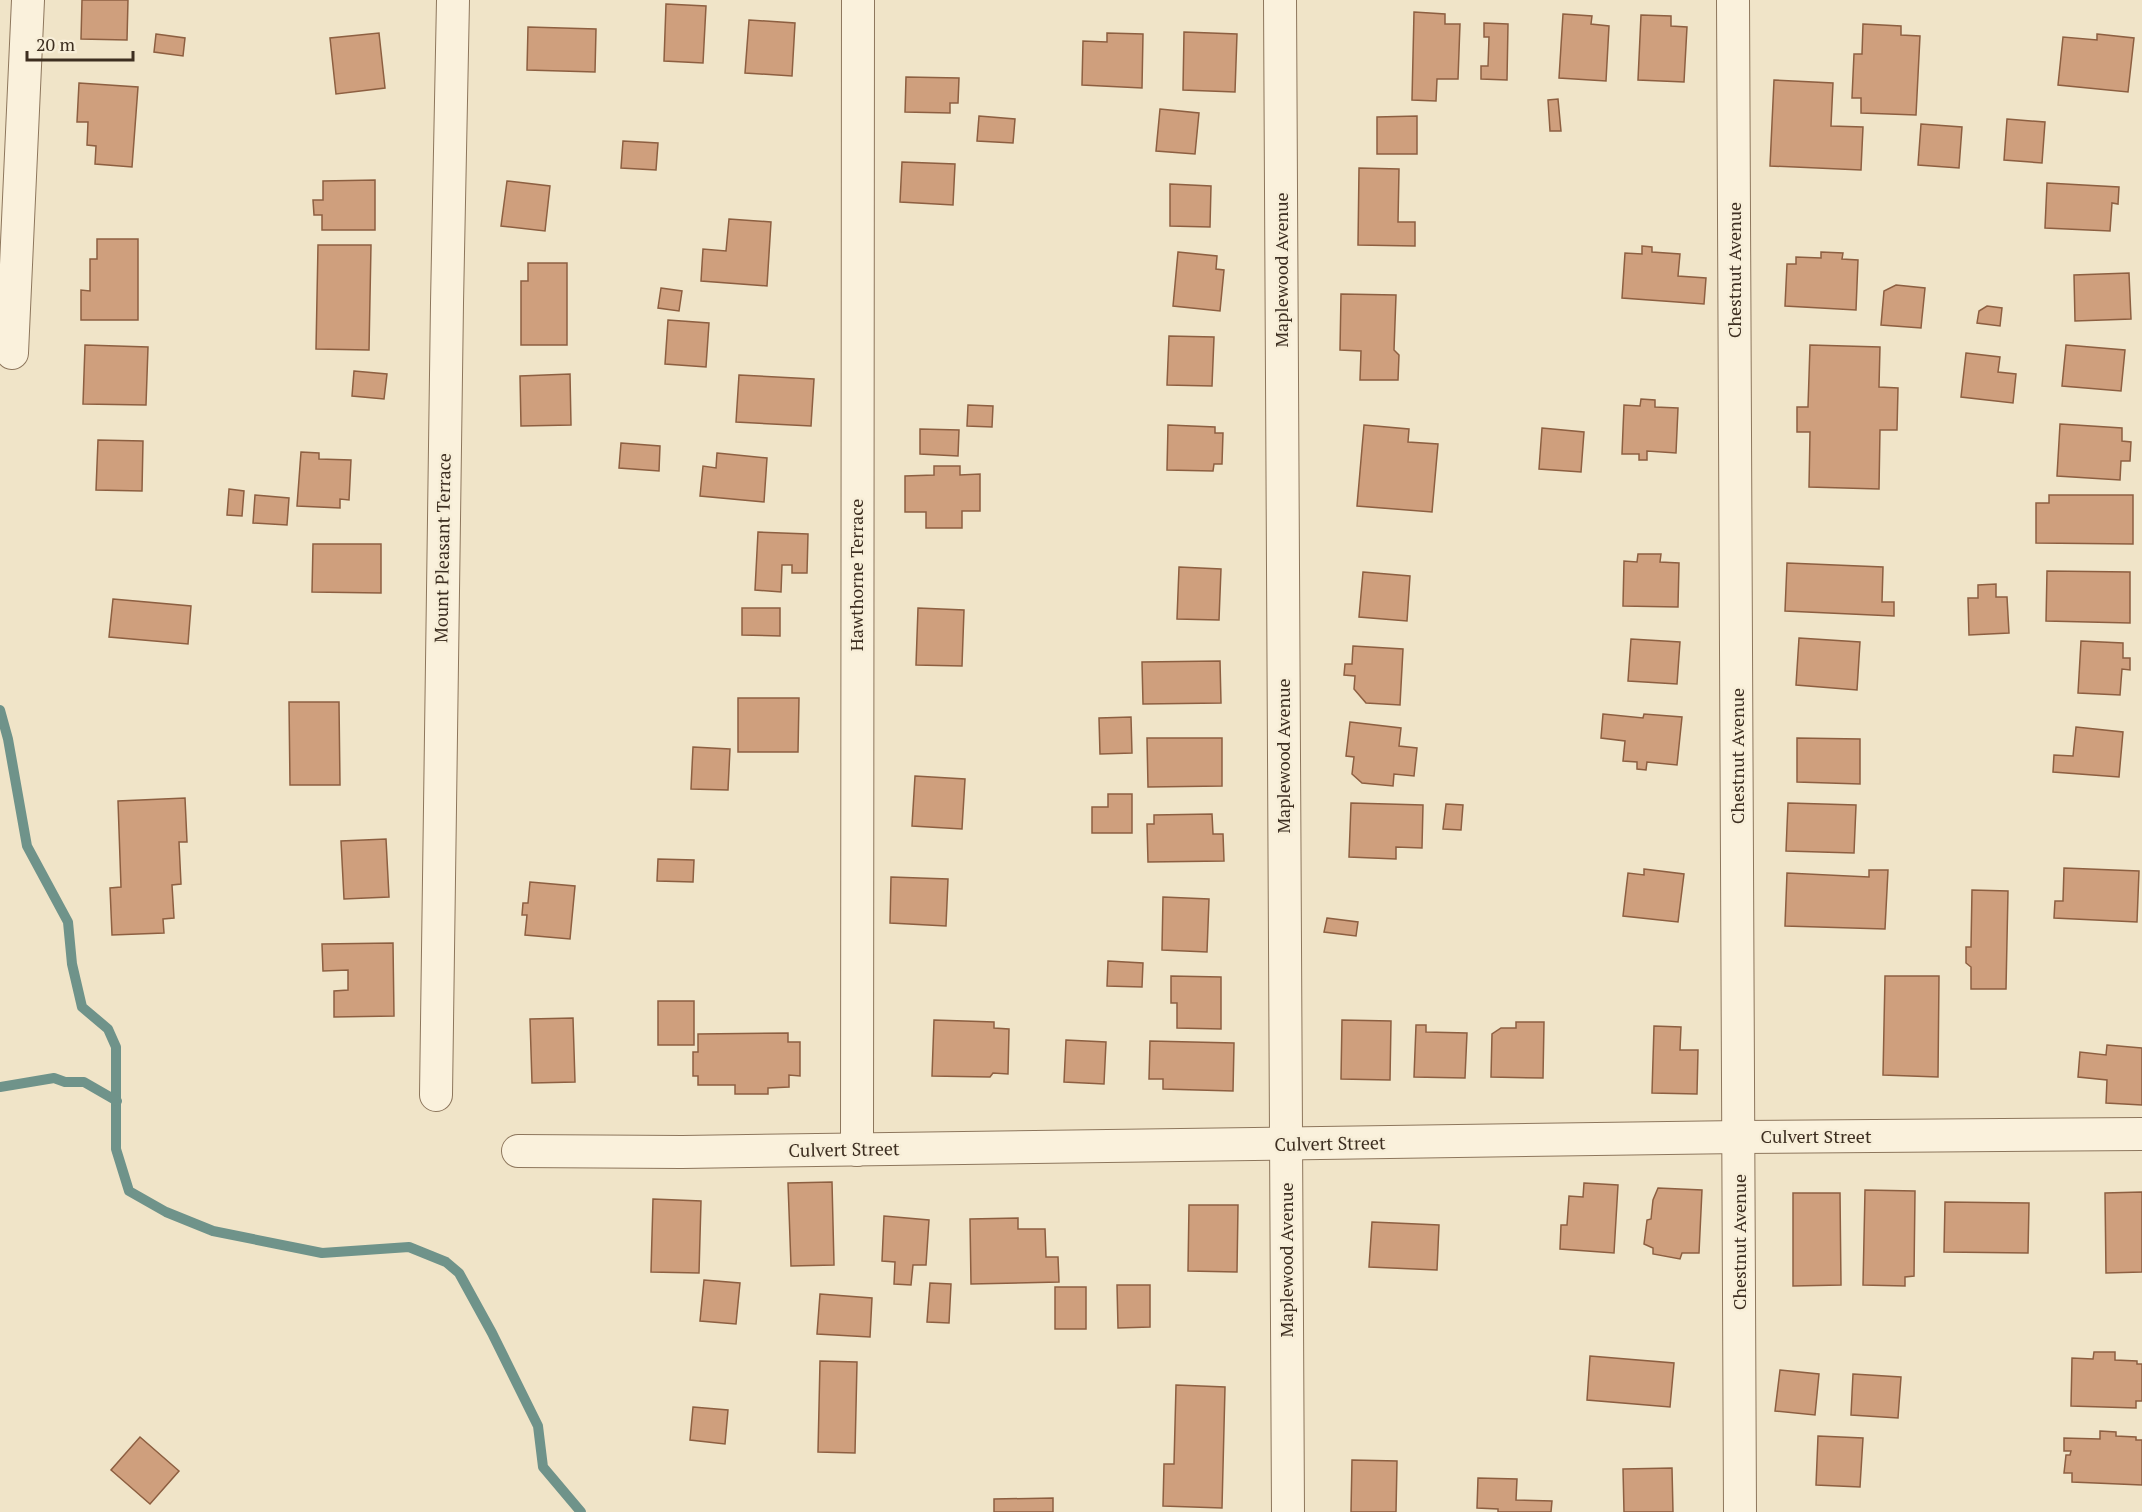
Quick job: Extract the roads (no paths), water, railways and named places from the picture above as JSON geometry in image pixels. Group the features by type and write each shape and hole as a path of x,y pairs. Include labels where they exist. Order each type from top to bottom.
{"street":[{"path":"12,353 28,0"},
{"name":"Mount Pleasant Terrace","path":"436,1095 453,0"},
{"name":"Hawthorne Terrace","path":"857,1150 858,0"},
{"name":"Maplewood Avenue","path":"1280,0 1288,1512"},
{"name":"Chestnut Avenue","path":"1733,0 1740,1512"},
{"name":"Culvert Street","path":"518,1151 682,1152 1740,1137 2142,1134"}],"waterway":[{"path":"0,710 8,739 27,846 68,922 72,964 82,1007 108,1029 116,1047 116,1149 129,1191 166,1212 213,1231 322,1253 409,1247 446,1262 459,1273 538,1426 543,1467 581,1512"},
{"path":"0,1087 54,1078 65,1082 84,1082 117,1101"}]}
